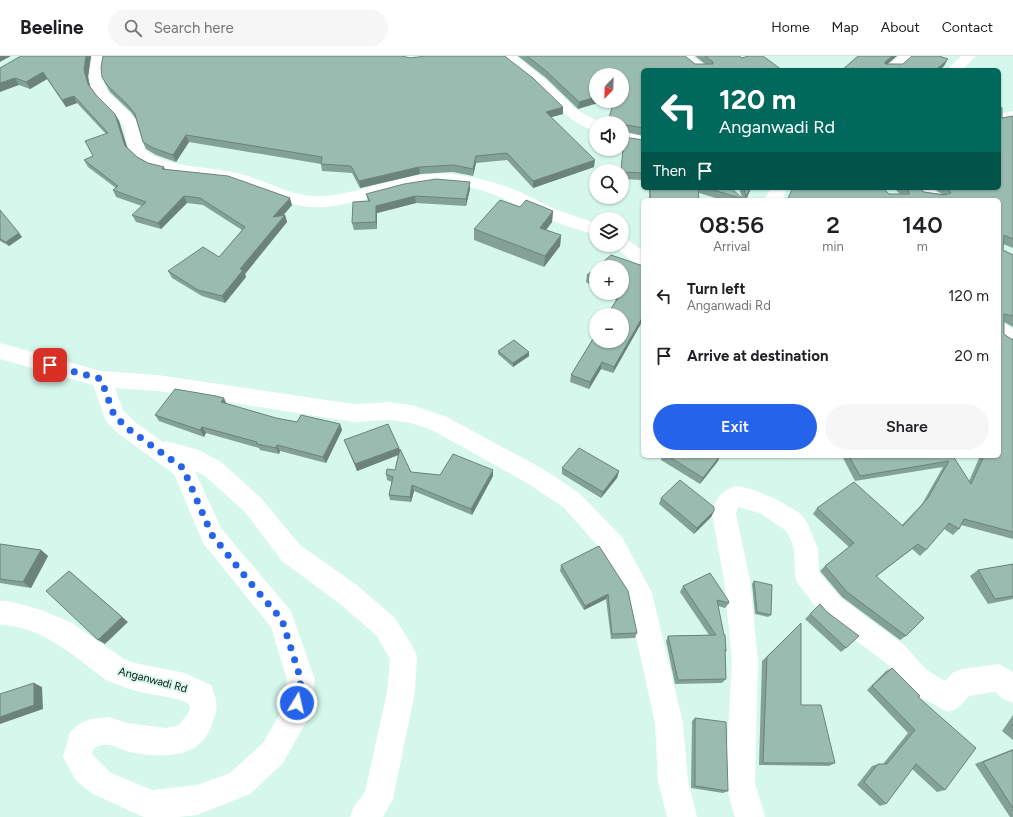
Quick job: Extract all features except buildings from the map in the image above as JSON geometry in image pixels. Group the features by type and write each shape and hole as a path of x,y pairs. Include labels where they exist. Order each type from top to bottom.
{"street":[{"path":"99,56 96,78 99,88 105,96 123,113 130,124 134,144 140,154 163,166 225,175 241,179 286,198 305,202 324,202 427,179 445,179 470,182 510,194 549,213 589,227"},
{"path":"508,56 540,82 572,113 589,122"},
{"path":"684,56 700,68"},
{"path":"893,68 908,56"},
{"path":"956,68 969,56"},
{"path":"1001,119 1013,116"},
{"path":"629,138 641,141"},
{"path":"921,190 933,198"},
{"path":"629,250 641,259"},
{"path":"1001,330 1013,338"},
{"path":"0,351 101,379 158,383 354,413 388,411 411,414 439,423 535,476 571,500 612,545 639,593 669,723 673,781 682,817"},
{"name":"Anganwadi Rd","path":"0,613 9,613 42,623 63,632 116,670 139,678 185,687 201,695 204,708 199,722 187,737 166,742 127,737 108,731 91,733 80,742 77,757 85,769 101,783 152,805 196,800 240,784 273,753 295,714 301,680 282,620 212,535 183,468 127,428 114,415 101,379"},
{"path":"152,446 191,457 213,469 254,506 291,553 349,596 386,627 404,656 401,692 378,799 365,817"},
{"path":"750,817 740,783 745,661 737,580 724,514 726,505 730,499 736,496 751,499 768,506 793,522 799,530 806,549 807,576 832,607 895,654 917,680 948,698 962,683 999,678 1013,689"}],"route":[{"path":"50,365 101,379 114,415 127,428 183,468 212,535 282,620 301,680 297,703"}]}
